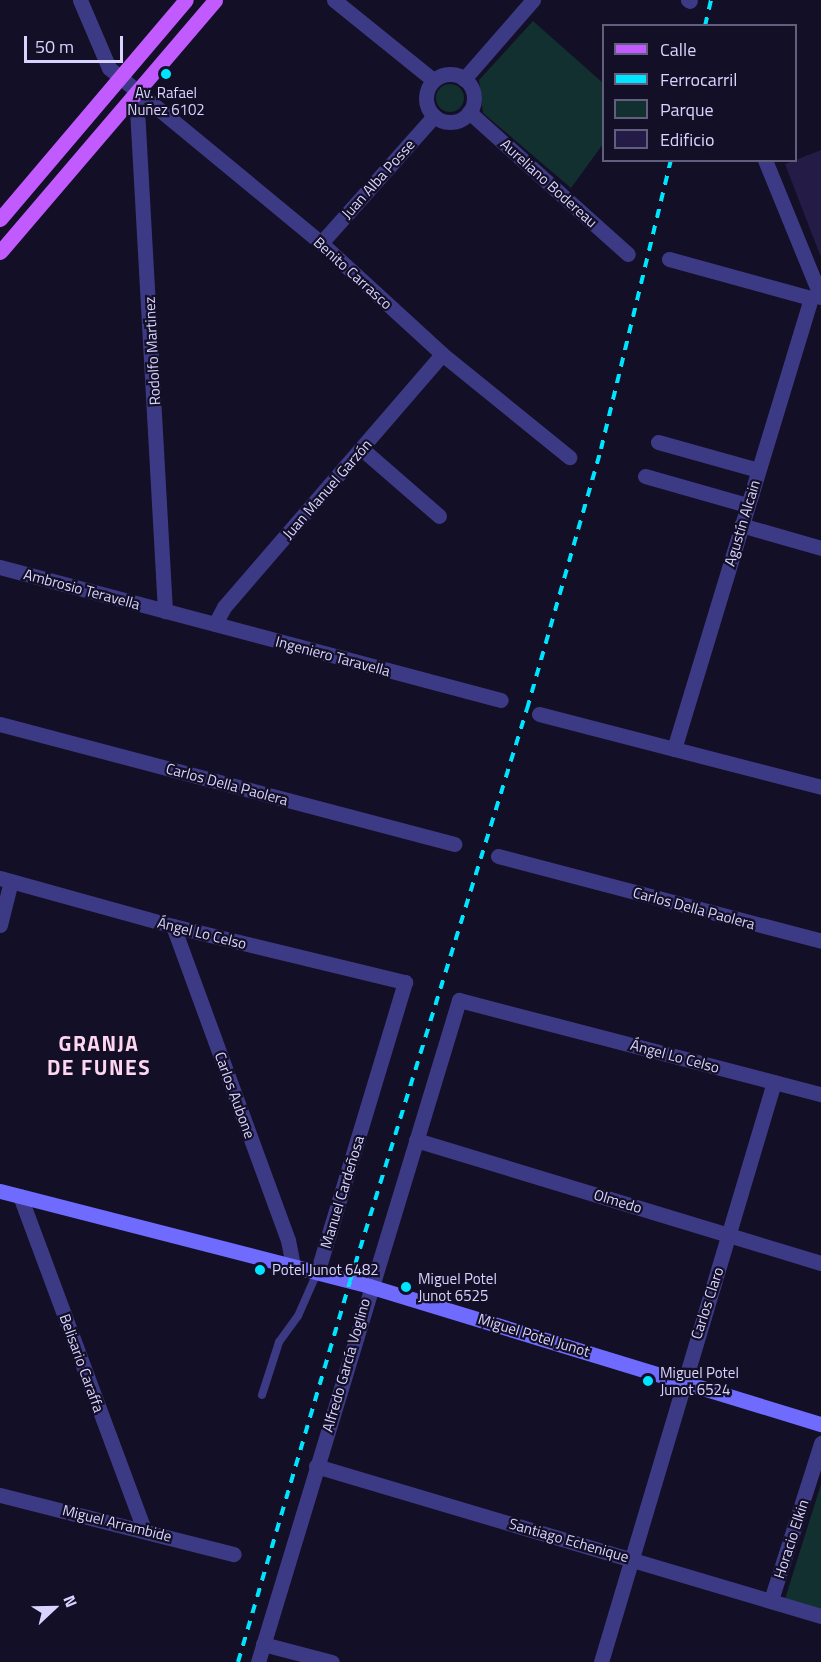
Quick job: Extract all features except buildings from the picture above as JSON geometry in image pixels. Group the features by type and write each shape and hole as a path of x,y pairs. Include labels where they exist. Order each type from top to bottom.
{"main road":[{"path":"0,219 186,0"},
{"path":"0,252 215,0"},
{"path":"136,91 133,81 155,53 153,40"},
{"path":"103,132 100,122 123,91 120,78"},
{"name":"Miguel Potel Junot","path":"0,1191 369,1286 683,1379 821,1424"}],"street":[{"name":"Benito Carrasco","path":"80,0 99,53 120,78 321,243 442,354 569,457"},
{"path":"334,0 433,80"},
{"path":"464,79 533,0"},
{"path":"452,74 464,79 473,94 469,112 456,122 434,116 426,99 433,80 452,74"},
{"name":"Rodolfo Martinez","path":"136,91 165,610"},
{"name":"Aureliano Bodereau","path":"469,112 628,254"},
{"name":"Juan Alba Posse","path":"321,243 434,116"},
{"path":"766,162 818,296"},
{"path":"669,259 818,296"},
{"name":"Agustín Alcain","path":"674,749 758,470 818,296"},
{"name":"Juan Manuel Garzón","path":"215,624 224,607 442,354"},
{"path":"657,442 758,470"},
{"path":"362,449 439,516"},
{"path":"645,476 747,505"},
{"path":"741,525 821,548"},
{"name":"Ambrosio Teravella","path":"0,567 165,610"},
{"name":"Ingeniero Taravella","path":"165,610 501,700"},
{"path":"539,714 821,787"},
{"name":"Carlos Della Paolera","path":"0,724 454,844"},
{"name":"Carlos Della Paolera","path":"498,856 821,941"},
{"path":"0,925 6,879"},
{"name":"Ángel Lo Celso","path":"6,879 173,926 405,982"},
{"name":"Carlos Aubone","path":"173,926 288,1240 293,1266"},
{"name":"Manuel Cardeñosa","path":"317,1273 405,982"},
{"name":"Ángel Lo Celso","path":"459,1000 821,1094"},
{"name":"Alfredo García Voglino","path":"258,1662 369,1286 459,1000"},
{"name":"Carlos Claro","path":"601,1662 629,1557 774,1082"},
{"name":"Olmedo","path":"416,1140 821,1263"},
{"name":"Belisario Caraffa","path":"20,1196 144,1529"},
{"name":"Horacio Elkin","path":"771,1600 821,1443"},
{"name":"Santiago Echenique","path":"316,1466 629,1557 821,1616"},
{"name":"Miguel Arrambide","path":"0,1495 144,1529 234,1554"},
{"path":"263,1644 332,1662"}],"lane":[{"name":"Manuel Cardeñosa","path":"262,1395 279,1342 298,1316 317,1273"}],"green space":[{"path":"533,21 602,82 602,145 571,188 483,113 479,80"},
{"path":"450,84 460,88 464,98 460,108 450,112 440,108 436,98 440,88"},
{"path":"821,1484 821,1611 785,1599"}],"railway":[{"path":"705,24 711,0"},
{"path":"238,1662 350,1281 527,709 601,449 671,162"}],"place":[{"name":"Av. Rafael Nuñez 6102","path":"166,74"},
{"name":"Potel Junot 6482","path":"260,1270"},
{"name":"Miguel Potel Junot 6525","path":"406,1287"},
{"name":"Miguel Potel Junot 6524","path":"648,1381"}],"district":[{"name":"GRANJA DE FUNES","path":"99,1055"}]}
